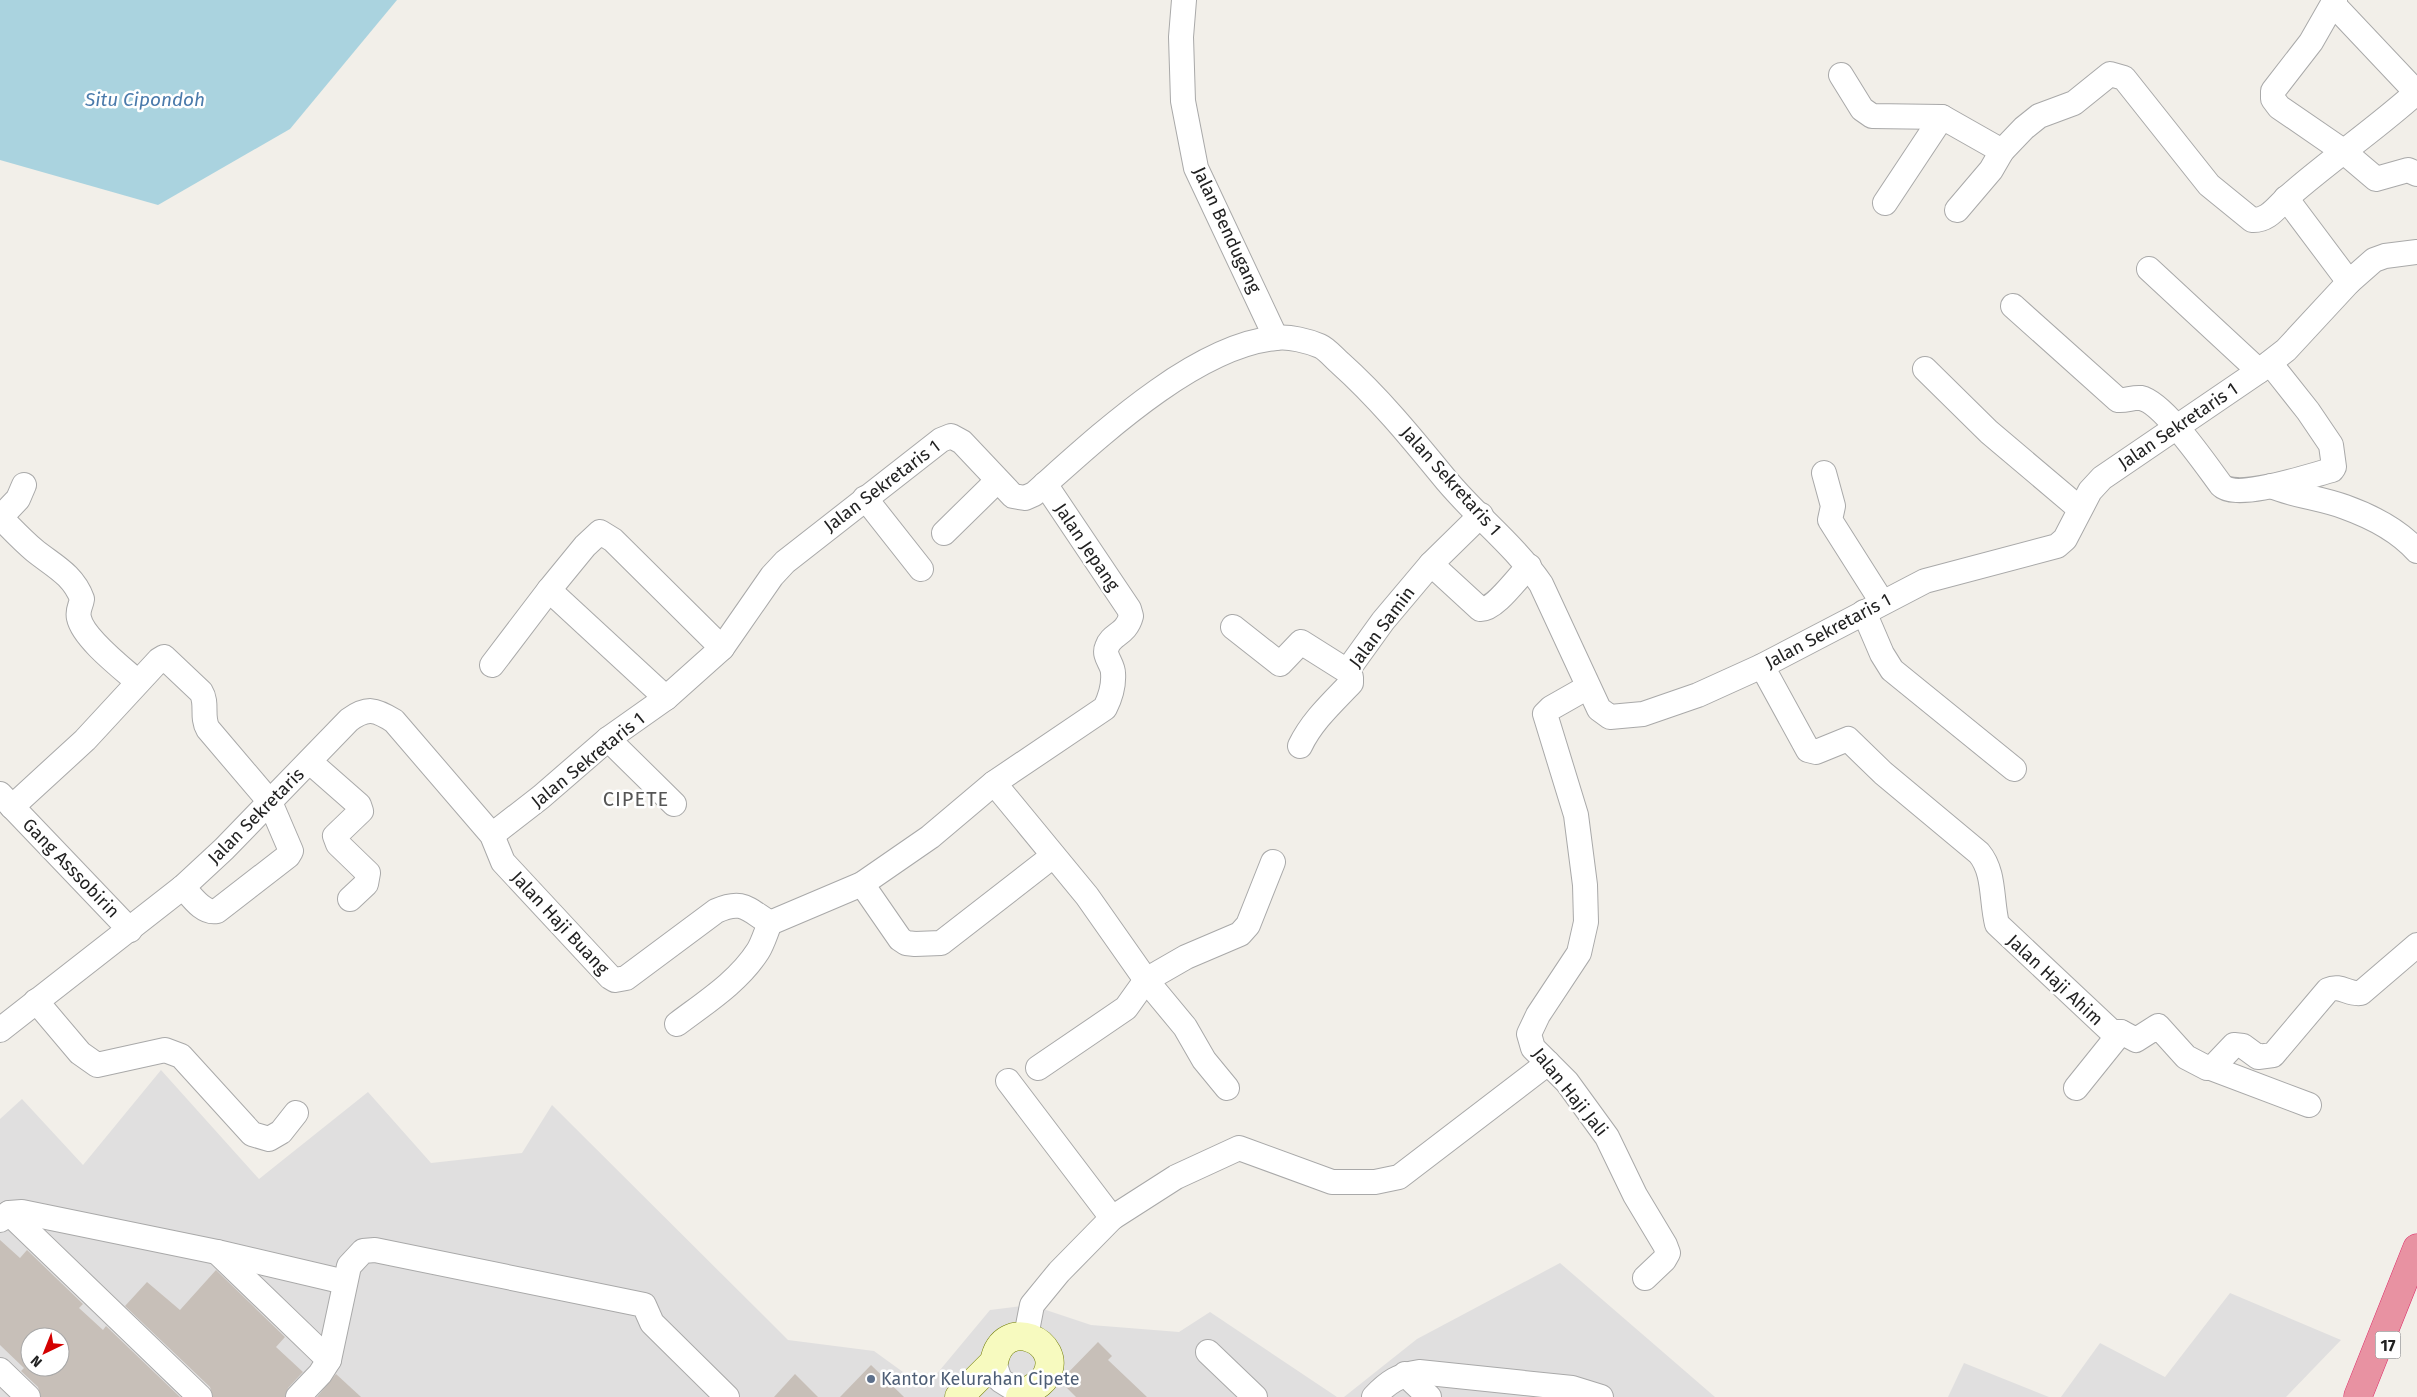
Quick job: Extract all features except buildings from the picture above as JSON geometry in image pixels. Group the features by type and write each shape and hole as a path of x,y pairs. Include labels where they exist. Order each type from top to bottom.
{"highway":[{"path":"2358,1397 2417,1248"},
{"name":"17","path":"2358,1397 2417,1294"}],"street":[{"name":"Jalan Bendugang","path":"1184,0 1181,37 1183,101 1196,168 1276,338"},
{"path":"1957,210 1990,170 2002,151 2039,116 2074,103 2104,77 2114,74 2124,78 2209,185 2245,216 2252,220 2266,218 2286,198 2342,151 2370,132 2417,93 2334,2 2311,42 2273,91 2273,99 2279,107 2342,151 2376,179 2408,170 2417,174"},
{"path":"1841,75 1862,109 1872,116 1942,117 2002,151"},
{"path":"1885,203 1942,117"},
{"path":"2286,198 2349,282"},
{"name":"Jalan Sekretaris 1","path":"492,836 541,797 608,739 666,698 722,648 772,576 785,562 941,440 951,436 962,442 997,482 1013,496 1019,498 1034,494 1129,410 1192,369 1223,353 1276,338 1322,347 1356,378 1404,427 1444,478 1529,566 1541,584 1598,709 1604,714 1619,717 1643,714 1698,695 1762,666 1926,581 2056,546 2065,539 2090,491 2102,478 2286,350 2349,282 2374,260 2385,256 2417,252"},
{"path":"2013,306 2118,400 2140,398 2148,401 2176,428 2223,487 2232,490 2271,486 2332,470 2334,467 2331,445 2264,367 2149,269"},
{"path":"1925,369 1989,432 2080,509"},
{"path":"1824,473 1833,506 1830,520 1873,607 1882,654 1892,670 2014,769"},
{"path":"944,533 997,482"},
{"name":"Jalan Jepang","path":"994,784 1105,708 1110,698 1113,672 1106,654 1106,648 1110,641 1124,631 1129,624 1131,616 1129,610 1045,484"},
{"path":"24,485 18,499 0,518 35,551 58,566 74,582 82,599 78,610 81,624 106,654 138,682"},
{"path":"2271,486 2287,493 2344,506 2367,516 2385,526 2417,550"},
{"path":"866,498 921,569"},
{"name":"Jalan Samin","path":"1300,746 1320,714 1351,683 1351,677 1346,671 1383,621 1431,564 1481,515"},
{"path":"492,665 549,590 585,546 600,532 613,540 722,648"},
{"path":"1431,564 1480,608 1484,609 1494,604 1529,566"},
{"path":"549,590 666,698"},
{"path":"1233,627 1280,664 1288,658 1296,644 1301,642 1346,671"},
{"path":"6,801 85,740 138,682 164,657 204,696 205,724 270,802 291,847 288,856 217,911 207,911 202,908 183,887"},
{"name":"Jalan Haji Ahim","path":"1762,666 1808,750 1816,752 1843,739 1848,739 1884,773 1980,853 1987,863 1993,909 1997,924 2110,1031 2115,1033 2121,1032 2136,1040 2158,1026 2186,1057 2211,1068"},
{"name":"Jalan Haji Jali","path":"1588,687 1551,708 1545,714 1576,815 1585,885 1586,922 1579,953 1529,1030 1533,1048 1566,1082 1607,1137 1636,1195 1665,1245 1668,1252 1664,1260 1645,1278"},
{"name":"Jalan Sekretaris","path":"0,1030 183,887 310,762 348,720 362,711 373,711 383,714 394,721 492,836"},
{"path":"608,739 674,804"},
{"path":"310,762 359,805 360,811 335,836 338,844 368,873 366,884 350,899"},
{"path":"677,1024 726,986 748,966 759,950 770,923 862,884 930,837 994,784 1087,896 1146,980 1185,1027 1204,1060 1227,1088"},
{"name":"Gang Asssobirin","path":"6,801 130,930"},
{"name":"Jalan Haji Buang","path":"492,836 503,862 610,977 615,980 626,978 716,911 732,904 741,905 770,923"},
{"path":"862,884 900,939 906,943 915,944 941,943 1053,856"},
{"path":"1038,1068 1126,1008 1146,980 1186,957 1240,934 1248,925 1273,862"},
{"path":"2309,1105 2211,1068 2234,1045 2243,1046 2258,1057 2273,1055 2328,990 2334,987 2343,988 2354,994 2360,992 2417,945"},
{"path":"36,1001 80,1053 97,1065 165,1050 181,1056 252,1134 269,1140 281,1132 296,1113"},
{"path":"2076,1088 2121,1032"},
{"path":"1026,1336 1032,1305 1059,1272 1112,1218 1176,1178 1239,1148 1332,1182 1375,1182 1399,1177 1548,1063"},
{"path":"1008,1080 1112,1218"},
{"path":"5,1216 22,1212 217,1252 345,1282"},
{"path":"5,1216 200,1397"},
{"path":"298,1397 320,1374 329,1360 349,1266 354,1257 363,1251 374,1250 644,1305 652,1323 727,1397"},
{"path":"217,1252 329,1360"},
{"path":"959,1397 994,1362 999,1347 1011,1338 1026,1336 1039,1342 1048,1353 1049,1368 1036,1392 1016,1390 1000,1380 994,1362"},
{"path":"1208,1352 1255,1397"},
{"path":"0,1370 28,1397"},
{"path":"1374,1397 1390,1381 1405,1374 1419,1372 1572,1388 1602,1397"},
{"path":"1405,1374 1429,1397"}],"shaded area":[{"path":"161,1070 259,1179 368,1092 431,1163 522,1153 552,1105 788,1340 874,1351 925,1388 990,1310 1031,1305 1091,1325 1179,1332 1210,1312 1337,1397 0,1397 0,1119 22,1099 83,1165"},
{"path":"1560,1263 1715,1397 1344,1397 1417,1339"},
{"path":"2230,1293 2341,1340 2286,1397 2061,1397 2100,1343 2165,1377"},
{"path":"1964,1363 2049,1397 1948,1397"}],"water":[{"name":"Situ Cipondoh","path":"0,0 397,0 290,129 158,205 0,160"}],"place":[{"name":"Kantor Kelurahan Cipete","path":"871,1379"}],"district":[{"name":"CIPETE","path":"636,799"}]}
